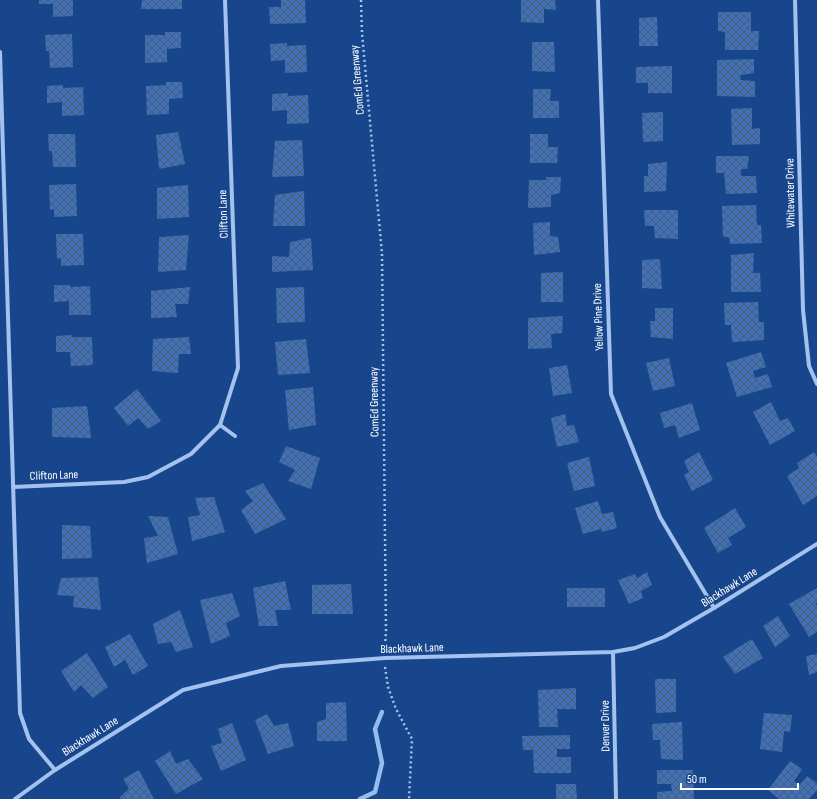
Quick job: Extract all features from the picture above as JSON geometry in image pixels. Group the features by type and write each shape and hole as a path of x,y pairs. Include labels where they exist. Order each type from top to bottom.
{"street":[{"name":"Clifton Lane","path":"13,487 124,482 148,477 191,454 220,425 238,368 225,0"},
{"name":"Yellow Pine Drive","path":"598,0 611,394 660,517 714,608"},
{"name":"Whitewater Drive","path":"795,0 803,310 809,366 817,384"},
{"path":"0,52 20,712 29,739 54,770"},
{"path":"220,425 235,436"},
{"name":"Blackhawk Lane","path":"15,799 54,770 183,690 281,666 385,658 613,652 635,648 664,637 817,544"},
{"name":"Denver Drive","path":"613,652 616,799"}],"path":[{"name":"ComEd Greenway","path":"361,0 362,33 382,254 386,631 385,658 388,687 396,709 412,739 409,799"}],"building":[{"path":"39,0 73,0 73,16 53,17 53,4 39,4"},
{"path":"142,0 182,0 182,9 141,9"},
{"path":"281,0 305,0 306,23 270,24 269,7 281,7"},
{"path":"521,0 555,0 556,10 544,9 544,23 521,22"},
{"path":"718,12 751,12 751,31 759,31 758,50 725,50 725,32 718,31"},
{"path":"657,17 658,46 639,46 639,18"},
{"path":"165,32 181,32 181,48 167,49 167,62 145,63 145,35 165,35"},
{"path":"72,34 73,67 50,68 49,51 46,51 45,35"},
{"path":"532,42 554,42 555,72 532,71"},
{"path":"287,43 287,46 306,45 307,72 285,73 285,60 271,61 270,44"},
{"path":"754,59 754,73 741,75 740,80 755,81 755,97 717,96 717,60"},
{"path":"672,66 672,93 648,93 648,83 636,83 636,67"},
{"path":"166,82 182,82 183,98 169,99 169,114 147,115 146,86 166,85"},
{"path":"63,85 63,88 83,87 84,115 62,116 62,102 47,103 47,86"},
{"path":"533,89 551,89 550,101 559,101 559,118 533,118"},
{"path":"288,93 288,96 308,95 309,123 287,124 287,110 272,111 272,94"},
{"path":"752,108 752,129 760,128 760,144 732,145 731,109"},
{"path":"663,112 663,141 643,142 642,113"},
{"path":"178,132 185,164 159,169 156,135"},
{"path":"48,134 75,134 76,167 53,167 52,151 49,151"},
{"path":"530,134 548,134 548,147 558,147 557,163 530,163"},
{"path":"302,140 304,176 272,177 275,141"},
{"path":"716,156 749,156 747,169 741,169 741,176 756,176 757,193 726,194 724,173 716,173"},
{"path":"667,162 666,191 644,192 644,176 648,176 648,164"},
{"path":"546,177 561,177 560,193 551,195 551,207 528,208 529,180 546,180"},
{"path":"76,184 77,216 54,217 54,209 50,210 49,185"},
{"path":"188,185 189,217 157,219 157,188"},
{"path":"304,191 305,226 273,226 275,195"},
{"path":"756,205 757,225 761,225 762,243 730,244 729,237 723,237 722,206"},
{"path":"644,210 678,210 678,239 655,238 654,226 645,226"},
{"path":"550,222 550,236 558,237 560,252 534,255 533,223"},
{"path":"56,234 83,234 84,265 61,266 61,258 57,259"},
{"path":"189,235 186,270 158,272 159,237"},
{"path":"311,238 313,270 272,272 272,256 289,257 290,242"},
{"path":"754,253 753,273 760,273 761,292 731,292 731,255"},
{"path":"660,259 662,289 642,288 642,260"},
{"path":"563,272 563,302 541,302 541,273"},
{"path":"54,285 70,285 70,287 90,286 91,315 69,315 69,301 54,302"},
{"path":"190,287 188,304 175,304 177,317 151,318 151,291"},
{"path":"304,287 305,322 277,323 276,288"},
{"path":"758,302 759,322 764,322 764,340 732,342 731,325 725,325 724,303"},
{"path":"655,308 673,308 673,339 651,337 650,321 655,321"},
{"path":"563,316 562,333 551,334 552,348 528,349 528,318"},
{"path":"72,335 72,337 92,337 93,365 71,366 70,352 56,352 56,336"},
{"path":"189,337 191,354 179,354 178,373 152,371 153,339"},
{"path":"306,339 310,373 278,375 275,342"},
{"path":"761,352 766,367 753,371 755,378 768,374 772,387 737,397 726,363"},
{"path":"669,358 675,386 653,391 646,363"},
{"path":"567,365 572,393 553,396 549,368"},
{"path":"313,387 316,425 289,430 285,390"},
{"path":"137,389 161,421 148,429 138,418 128,426 114,408"},
{"path":"771,402 780,421 788,418 795,431 770,445 753,412"},
{"path":"692,403 700,430 679,438 675,425 664,428 660,413"},
{"path":"87,406 91,438 52,437 52,408"},
{"path":"565,414 567,426 574,425 579,442 557,447 551,418"},
{"path":"286,446 320,458 311,489 288,481 295,470 279,462"},
{"path":"699,452 713,480 692,491 684,475 689,472 684,461"},
{"path":"814,452 817,456 817,496 803,505 787,476 799,468 797,463"},
{"path":"589,457 595,486 574,491 567,463"},
{"path":"263,483 286,519 255,534 241,510 253,501 245,491"},
{"path":"214,497 225,532 192,541 188,517 200,515 195,498"},
{"path":"598,501 602,514 613,512 617,528 602,532 601,529 583,534 575,508"},
{"path":"735,508 746,527 728,538 732,545 718,553 704,528"},
{"path":"148,516 168,517 178,554 147,563 144,538 158,536"},
{"path":"62,525 90,526 92,558 62,559"},
{"path":"647,572 652,585 641,591 643,598 629,604 618,580 635,574 637,578"},
{"path":"98,577 101,610 73,607 74,596 57,595 61,578"},
{"path":"285,581 291,610 275,610 278,626 259,626 253,588"},
{"path":"351,584 353,614 312,614 312,585"},
{"path":"567,588 605,588 605,607 567,607"},
{"path":"817,588 817,603 815,604 817,606 817,632 809,637 789,604"},
{"path":"232,593 240,616 226,623 230,636 211,644 200,600"},
{"path":"180,610 193,647 176,652 171,642 158,644 153,624"},
{"path":"778,616 790,636 775,647 763,626"},
{"path":"130,634 148,666 133,675 125,660 114,667 105,647"},
{"path":"752,639 763,658 735,674 723,657"},
{"path":"87,653 108,687 93,698 81,685 74,692 61,671"},
{"path":"817,654 817,672 809,675 806,656"},
{"path":"655,679 676,679 676,712 656,713"},
{"path":"576,688 576,709 557,709 558,727 539,727 538,690"},
{"path":"346,702 347,741 317,741 317,722 326,719 326,703"},
{"path":"764,713 792,715 790,732 784,731 782,752 760,749"},
{"path":"267,714 274,726 288,723 294,746 268,754 255,720"},
{"path":"682,722 683,760 661,759 660,740 653,740 652,724"},
{"path":"232,723 246,760 221,771 211,746 222,743 218,729"},
{"path":"570,735 570,749 557,749 557,757 571,757 571,773 534,773 533,750 523,750 522,736"},
{"path":"170,751 176,764 188,759 203,779 176,794 155,761"},
{"path":"790,761 802,769 794,781 799,785 807,776 817,783 817,790 809,799 779,799 768,790"},
{"path":"139,770 154,799 121,799 120,797 129,789 123,779"},
{"path":"657,770 693,770 694,799 657,799 657,792 672,791 671,784 657,784"},
{"path":"556,784 576,784 577,799 556,799"}],"waterway":[{"path":"360,799 375,792 382,763 375,729 382,712"}]}
